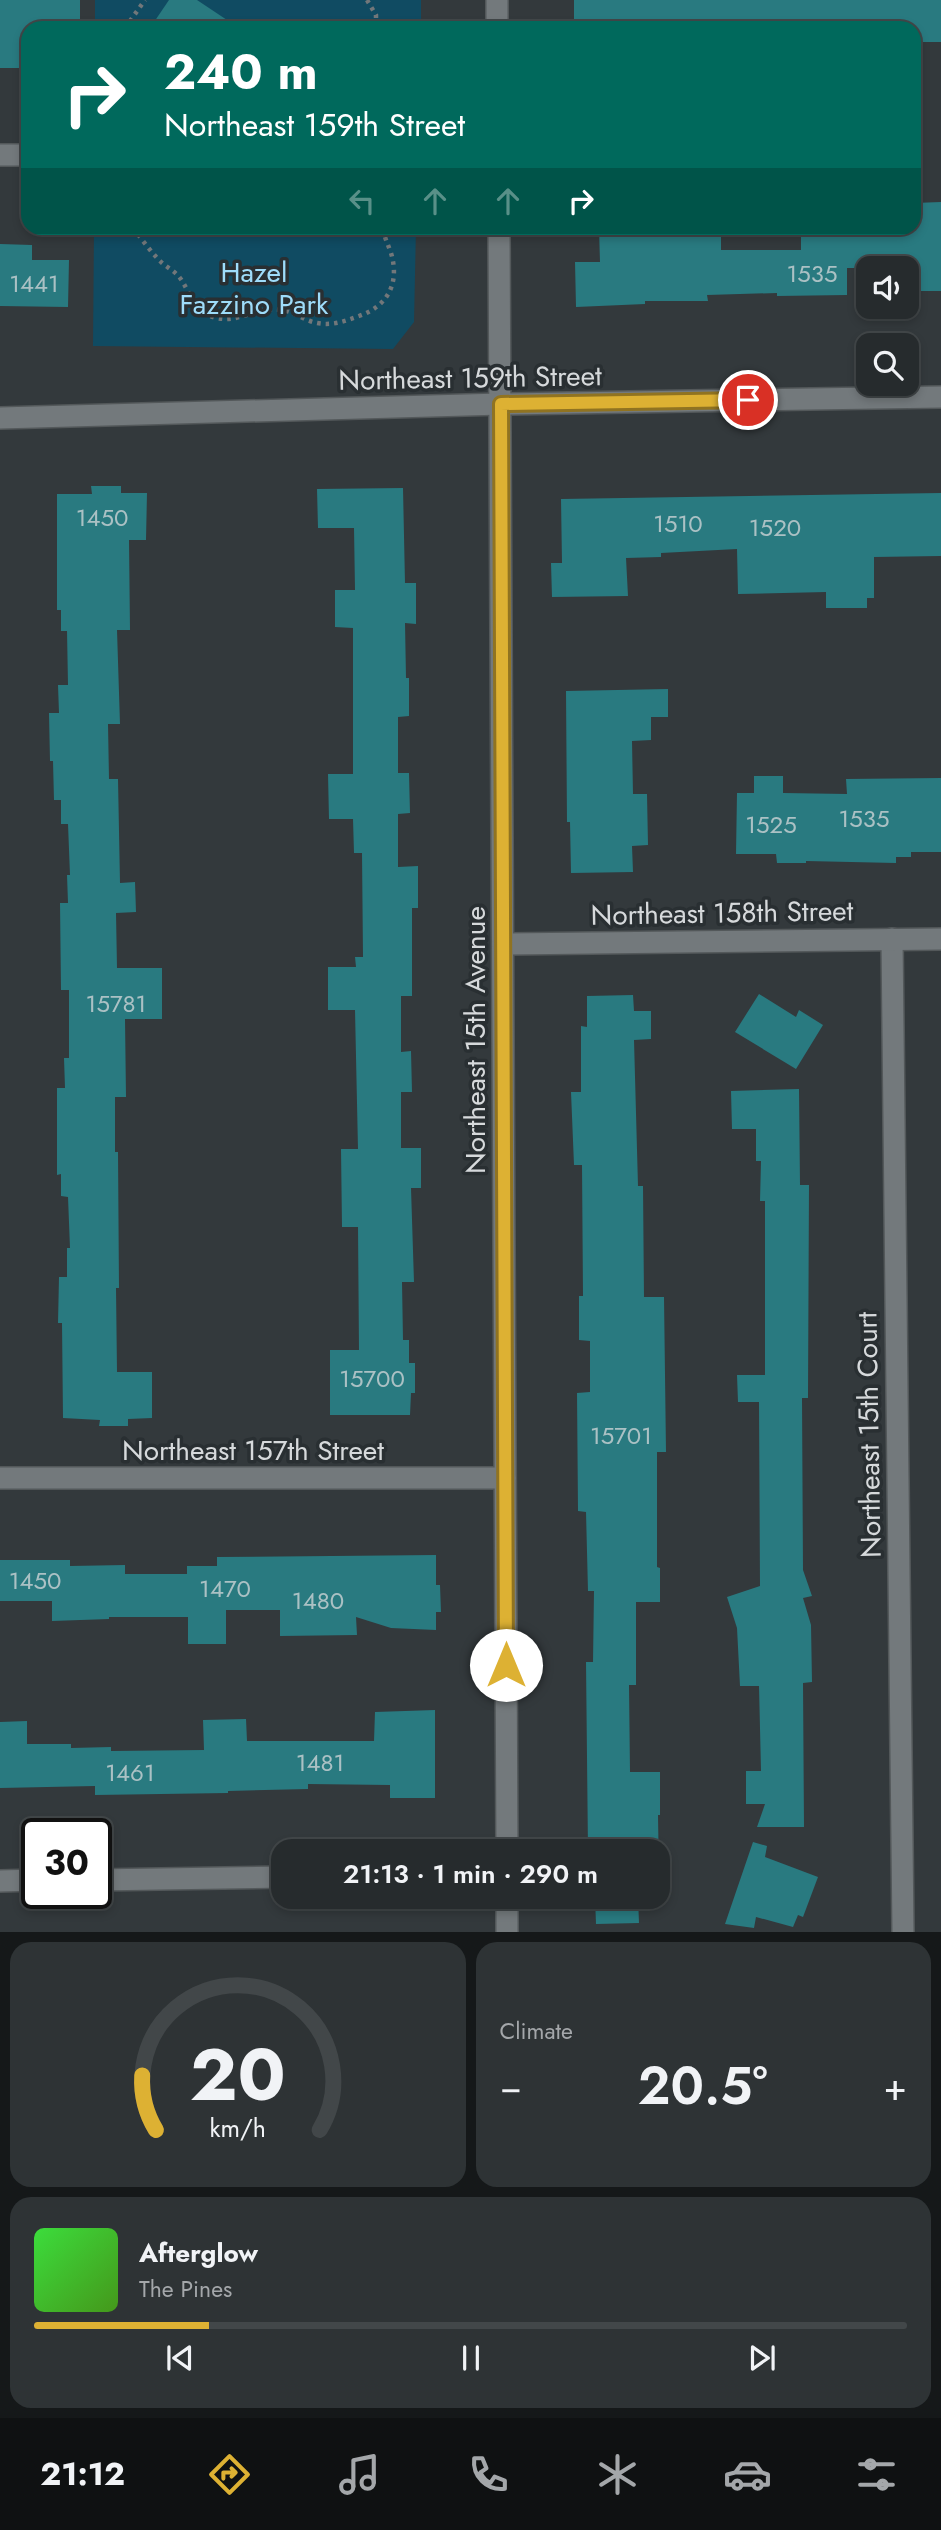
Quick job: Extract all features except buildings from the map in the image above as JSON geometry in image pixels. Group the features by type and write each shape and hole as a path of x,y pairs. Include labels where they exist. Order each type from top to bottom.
{"street":[{"path":"497,0 497,21"},
{"path":"0,155 21,155"},
{"name":"Northeast 15th Avenue","path":"499,235 507,1839"},
{"name":"Northeast 159th Street","path":"0,418 501,404 941,397"},
{"name":"Northeast 15th Court","path":"892,939 903,1931"},
{"name":"Northeast 158th Street","path":"503,944 941,939"},
{"name":"Northeast 157th Street","path":"0,1478 505,1478"},
{"path":"112,1880 271,1877"},
{"path":"0,1881 21,1880"},
{"path":"507,1909 507,1931"}],"path":[{"path":"130,21 145,0"},
{"path":"368,0 376,15 376,21"},
{"path":"139,235 160,261 180,276 193,302 201,311 216,319 230,320 282,310 313,323 325,324 338,324 369,313 384,302 391,292 394,272 385,235"}],"green space":[{"path":"95,0 421,0 421,21 95,21"},
{"name":"Hazel Fazzino Park","path":"94,235 416,235 414,322 393,349 93,346"}],"route":[{"path":"506,1665 501,404 748,400"}]}
